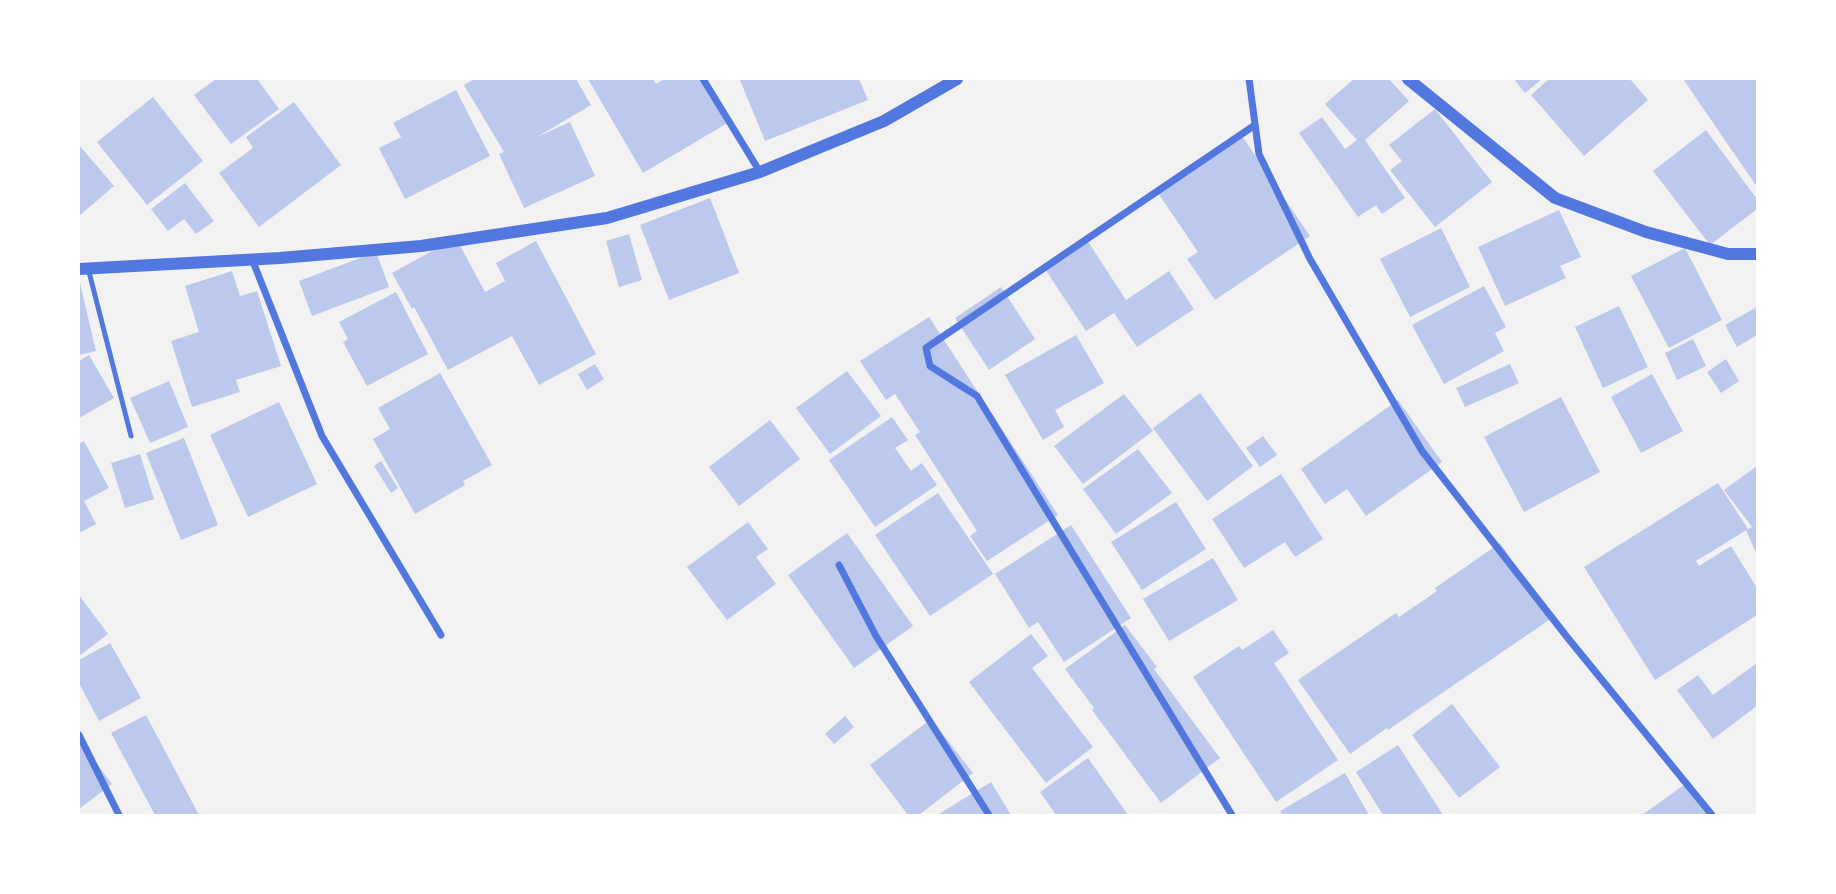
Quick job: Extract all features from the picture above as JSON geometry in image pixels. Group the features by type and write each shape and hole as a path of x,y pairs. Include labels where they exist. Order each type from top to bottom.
{"street":[{"path":"703,79 760,172"},
{"path":"83,268 421,246 607,218 760,172 884,121 957,79"},
{"path":"1250,79 1259,153 1310,259 1422,452 1567,637 1712,815"},
{"path":"1408,79 1556,198 1646,232 1728,254 1757,254"},
{"path":"1232,815 977,396 930,366 926,348 1255,125"},
{"path":"252,259 322,436 441,635"},
{"path":"839,565 876,636 989,815"},
{"path":"79,735 119,815"}],"lane":[{"path":"83,268 131,436"}],"building":[{"path":"216,79 257,79 279,109 231,144 194,95"},
{"path":"474,79 576,79 591,105 537,137 570,122 595,176 524,208 499,154 504,152 464,85"},
{"path":"588,79 653,79 656,84 664,79 707,79 731,121 643,173"},
{"path":"859,79 868,100 765,141 740,80"},
{"path":"1354,79 1389,79 1409,101 1365,140 1405,198 1382,214 1376,205 1358,217 1299,133 1322,117 1345,149 1357,140 1325,104"},
{"path":"1514,79 1542,79 1525,93"},
{"path":"1549,79 1630,79 1648,100 1584,156 1531,95"},
{"path":"1683,79 1757,79 1757,187"},
{"path":"456,90 490,156 405,199 379,148 401,137 393,123"},
{"path":"153,97 203,161 147,205 97,142"},
{"path":"294,102 341,165 259,227 219,173 253,148 246,137"},
{"path":"1435,109 1492,182 1435,227 1390,170 1402,161 1389,145"},
{"path":"1706,130 1757,199 1757,209 1710,245 1653,171"},
{"path":"1242,136 1310,236 1215,300 1187,259 1198,252 1158,193"},
{"path":"79,145 114,186 79,216"},
{"path":"185,183 214,221 196,234 184,219 168,231 151,209"},
{"path":"710,198 739,273 669,300 640,225"},
{"path":"1559,210 1581,257 1560,266 1566,278 1505,306 1478,247"},
{"path":"1441,228 1470,287 1410,317 1380,259"},
{"path":"629,234 642,280 619,287 606,241"},
{"path":"1085,237 1126,300 1169,271 1194,309 1137,347 1114,313 1086,331 1043,266"},
{"path":"456,238 485,292 505,281 496,263 536,241 596,354 539,385 512,336 448,370 392,273"},
{"path":"1685,248 1722,320 1669,348 1631,276"},
{"path":"376,252 389,287 312,316 299,281"},
{"path":"232,271 240,296 257,291 281,366 236,380 240,392 192,407 171,341 199,332 185,286"},
{"path":"79,279 96,351 79,355"},
{"path":"1484,286 1506,327 1495,333 1504,351 1444,384 1412,325"},
{"path":"1001,287 1035,339 989,370 955,318"},
{"path":"396,292 428,354 367,386 343,342 348,339 339,322"},
{"path":"1619,306 1648,367 1603,388 1575,327"},
{"path":"1757,307 1757,335 1737,347 1725,325"},
{"path":"929,317 1058,515 987,561 970,536 977,531 915,435 920,432 895,394 886,400 860,361"},
{"path":"1076,335 1104,383 1055,410 1064,427 1043,440 1005,375"},
{"path":"1693,339 1706,366 1677,380 1665,353"},
{"path":"89,355 114,398 79,418 79,361"},
{"path":"1726,359 1739,381 1721,393 1707,372"},
{"path":"595,364 604,379 587,390 578,374"},
{"path":"1510,364 1519,383 1465,407 1456,388"},
{"path":"847,371 881,416 830,454 796,408"},
{"path":"440,373 492,465 463,481 465,485 415,514 373,439 390,429 378,408"},
{"path":"1652,374 1683,431 1641,453 1611,397"},
{"path":"169,381 188,427 150,443 130,398"},
{"path":"1200,393 1253,466 1207,501 1153,428"},
{"path":"1124,394 1153,431 1083,484 1054,446"},
{"path":"1561,397 1600,472 1524,512 1484,437"},
{"path":"1398,400 1442,462 1366,516 1347,489 1325,504 1301,469"},
{"path":"279,402 317,484 248,517 210,435"},
{"path":"892,417 908,440 895,448 911,471 922,463 937,485 875,527 829,460"},
{"path":"770,420 800,459 739,506 709,467"},
{"path":"1263,436 1277,455 1260,467 1246,448"},
{"path":"184,438 218,525 181,540 146,453"},
{"path":"84,441 109,488 84,501 96,524 79,533 79,444"},
{"path":"1138,449 1172,493 1116,534 1083,489"},
{"path":"140,454 154,499 125,508 111,463"},
{"path":"381,461 398,488 391,493 374,466"},
{"path":"1757,466 1757,555 1746,530 1752,527 1724,490"},
{"path":"1281,474 1323,539 1295,557 1285,542 1244,568 1212,519"},
{"path":"1718,483 1748,529 1696,561 1699,566 1731,546 1757,588 1757,615 1655,680 1584,567"},
{"path":"938,493 993,574 930,616 875,535"},
{"path":"1176,502 1206,549 1142,590 1111,542"},
{"path":"748,522 768,549 756,557 776,584 727,620 687,567"},
{"path":"1071,525 1131,618 1064,662 1038,622 1029,628 995,574"},
{"path":"847,533 913,626 854,668 788,575"},
{"path":"1500,543 1552,618 1350,754 1298,680 1396,613 1399,617 1437,591 1435,588"},
{"path":"1213,558 1238,600 1169,641 1143,599"},
{"path":"79,595 108,634 79,656"},
{"path":"1125,625 1220,758 1161,803 1065,669"},
{"path":"1273,630 1289,653 1274,663 1338,760 1276,802 1193,677 1239,646 1242,650"},
{"path":"1031,634 1048,656 1032,668 1093,747 1046,783 969,682"},
{"path":"110,643 141,698 99,721 79,683 79,660"},
{"path":"1757,663 1757,706 1713,739 1677,690 1698,675 1713,695"},
{"path":"1452,704 1500,767 1459,798 1412,735"},
{"path":"146,715 199,815 155,815 111,733"},
{"path":"845,716 854,727 834,744 825,734"},
{"path":"931,719 973,773 919,815 908,815 870,765"},
{"path":"79,740 112,784 79,809"},
{"path":"1398,745 1443,815 1383,815 1356,772"},
{"path":"1088,758 1128,815 1056,815 1040,792"},
{"path":"1345,773 1369,815 1282,815 1280,811"},
{"path":"991,782 1011,815 937,815"},
{"path":"1688,782 1712,815 1642,815"}]}
